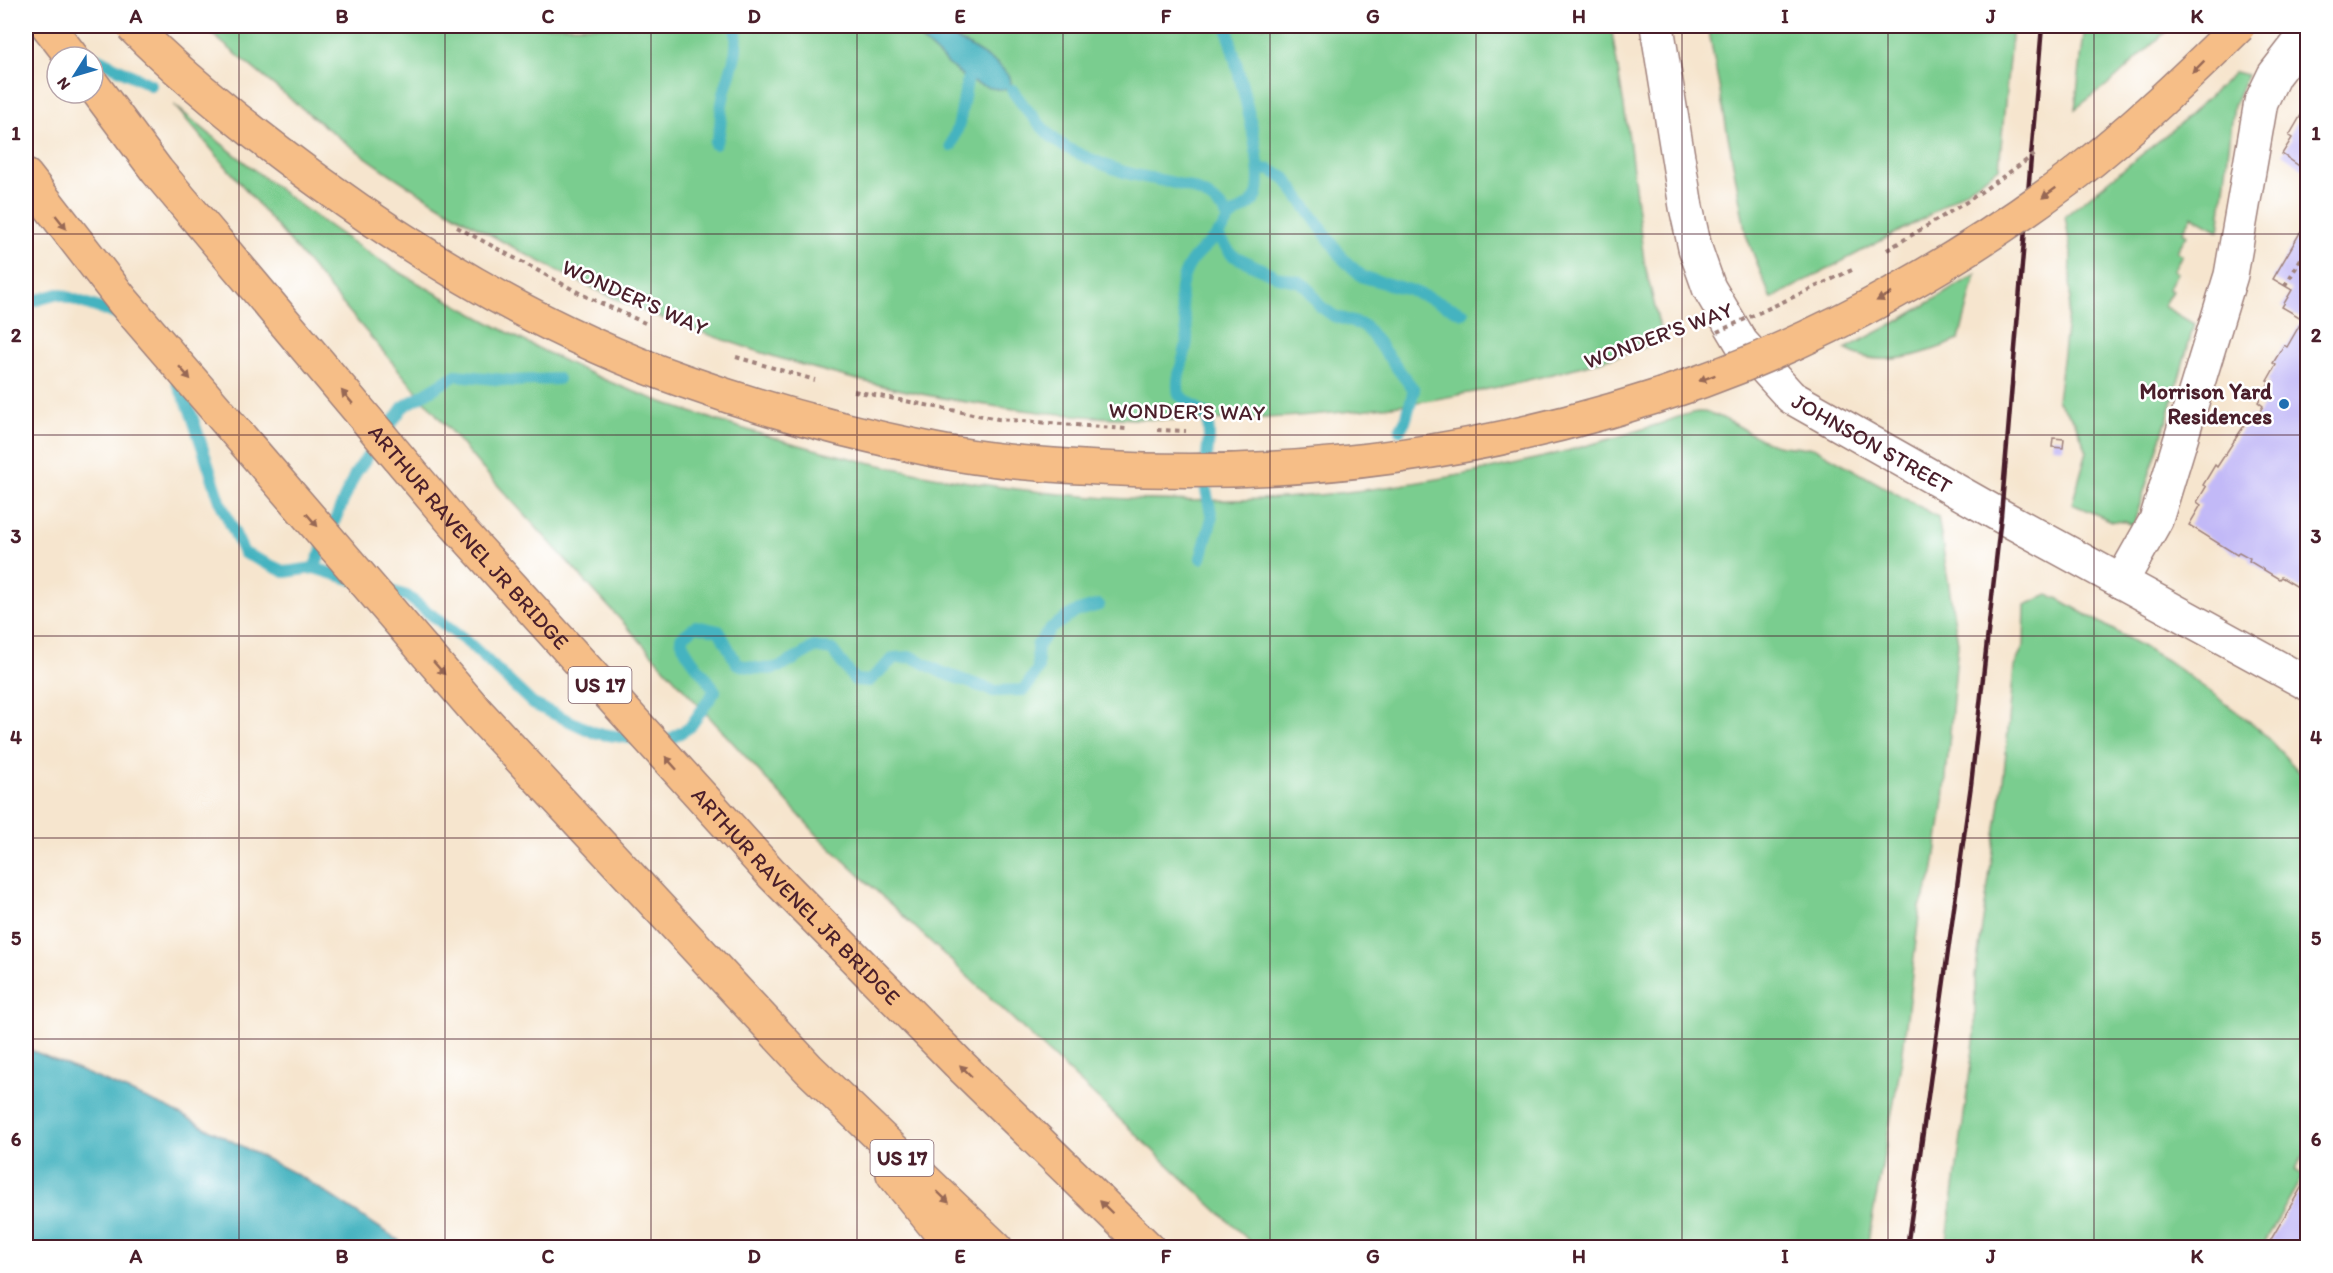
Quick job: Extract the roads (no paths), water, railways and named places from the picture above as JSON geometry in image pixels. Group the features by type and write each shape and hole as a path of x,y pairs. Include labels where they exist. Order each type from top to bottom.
{"highway":[{"path":"48,26 63,45"},
{"path":"132,26 268,145 370,219 469,280 575,336 682,381 808,419 937,451 1057,466 1178,473 1298,469 1388,459 1497,441 1602,413 1705,380 1791,343 1890,294 1999,228 2076,174 2169,95 2239,26"},
{"name":"ARTHUR RAVENEL JR BRIDGE","path":"105,101 157,171 453,522 732,830 961,1066 1148,1248"},
{"name":"US 17","path":"26,176 123,301 478,713 809,1069 996,1248"},
{"path":"809,1069 953,1248"}],"street":[{"name":"JOHNSON STREET","path":"1657,26 1673,133 1695,248 1708,288 1741,342 1791,397 2307,684"},
{"path":"2121,582 2156,520 2231,274 2261,102 2274,75 2307,31"}],"water":[{"path":"902,26 932,26 969,46 998,64 1010,77 1012,90 993,89 964,77 917,36"},
{"path":"26,1048 168,1108 305,1179 409,1247 26,1247"}],"waterway":[{"path":"26,26 45,32"},
{"path":"715,144 719,134 723,99 735,54 735,26"},
{"path":"1227,26 1255,142 1259,186 1253,202 1229,218"},
{"path":"105,62 151,85"},
{"path":"951,146 959,124 967,81"},
{"path":"1012,90 1044,129 1065,147 1124,172 1195,189 1219,205 1229,218 1223,228 1189,265 1184,275 1180,295 1187,337 1178,380 1179,395 1208,416 1209,438 1204,481 1212,518 1201,558"},
{"path":"1259,169 1270,170 1285,178 1344,260 1363,277 1410,290 1463,313"},
{"path":"1218,237 1232,255 1278,277 1300,282 1308,288 1320,306 1334,316 1365,326 1414,390 1406,419 1400,430"},
{"path":"26,303 58,294 125,317"},
{"path":"314,568 355,474 403,407 456,375 514,381 558,379"},
{"path":"177,383 190,410 221,504 244,553 285,572 314,568 353,580"},
{"path":"381,588 407,596 472,646 533,704 595,733 664,743 690,727 715,691 683,645 681,638 696,626 719,631 737,664 750,667 761,669 778,667 814,647 832,650 855,680 869,681 894,658 912,657 943,673 994,691 1024,690 1038,669 1037,646 1051,628 1075,612 1099,605"}],"railway":[{"path":"1907,1248 1971,785 2001,516 2042,26"}],"place":[{"name":"Morrison Yard Residences","path":"2284,404"}]}
